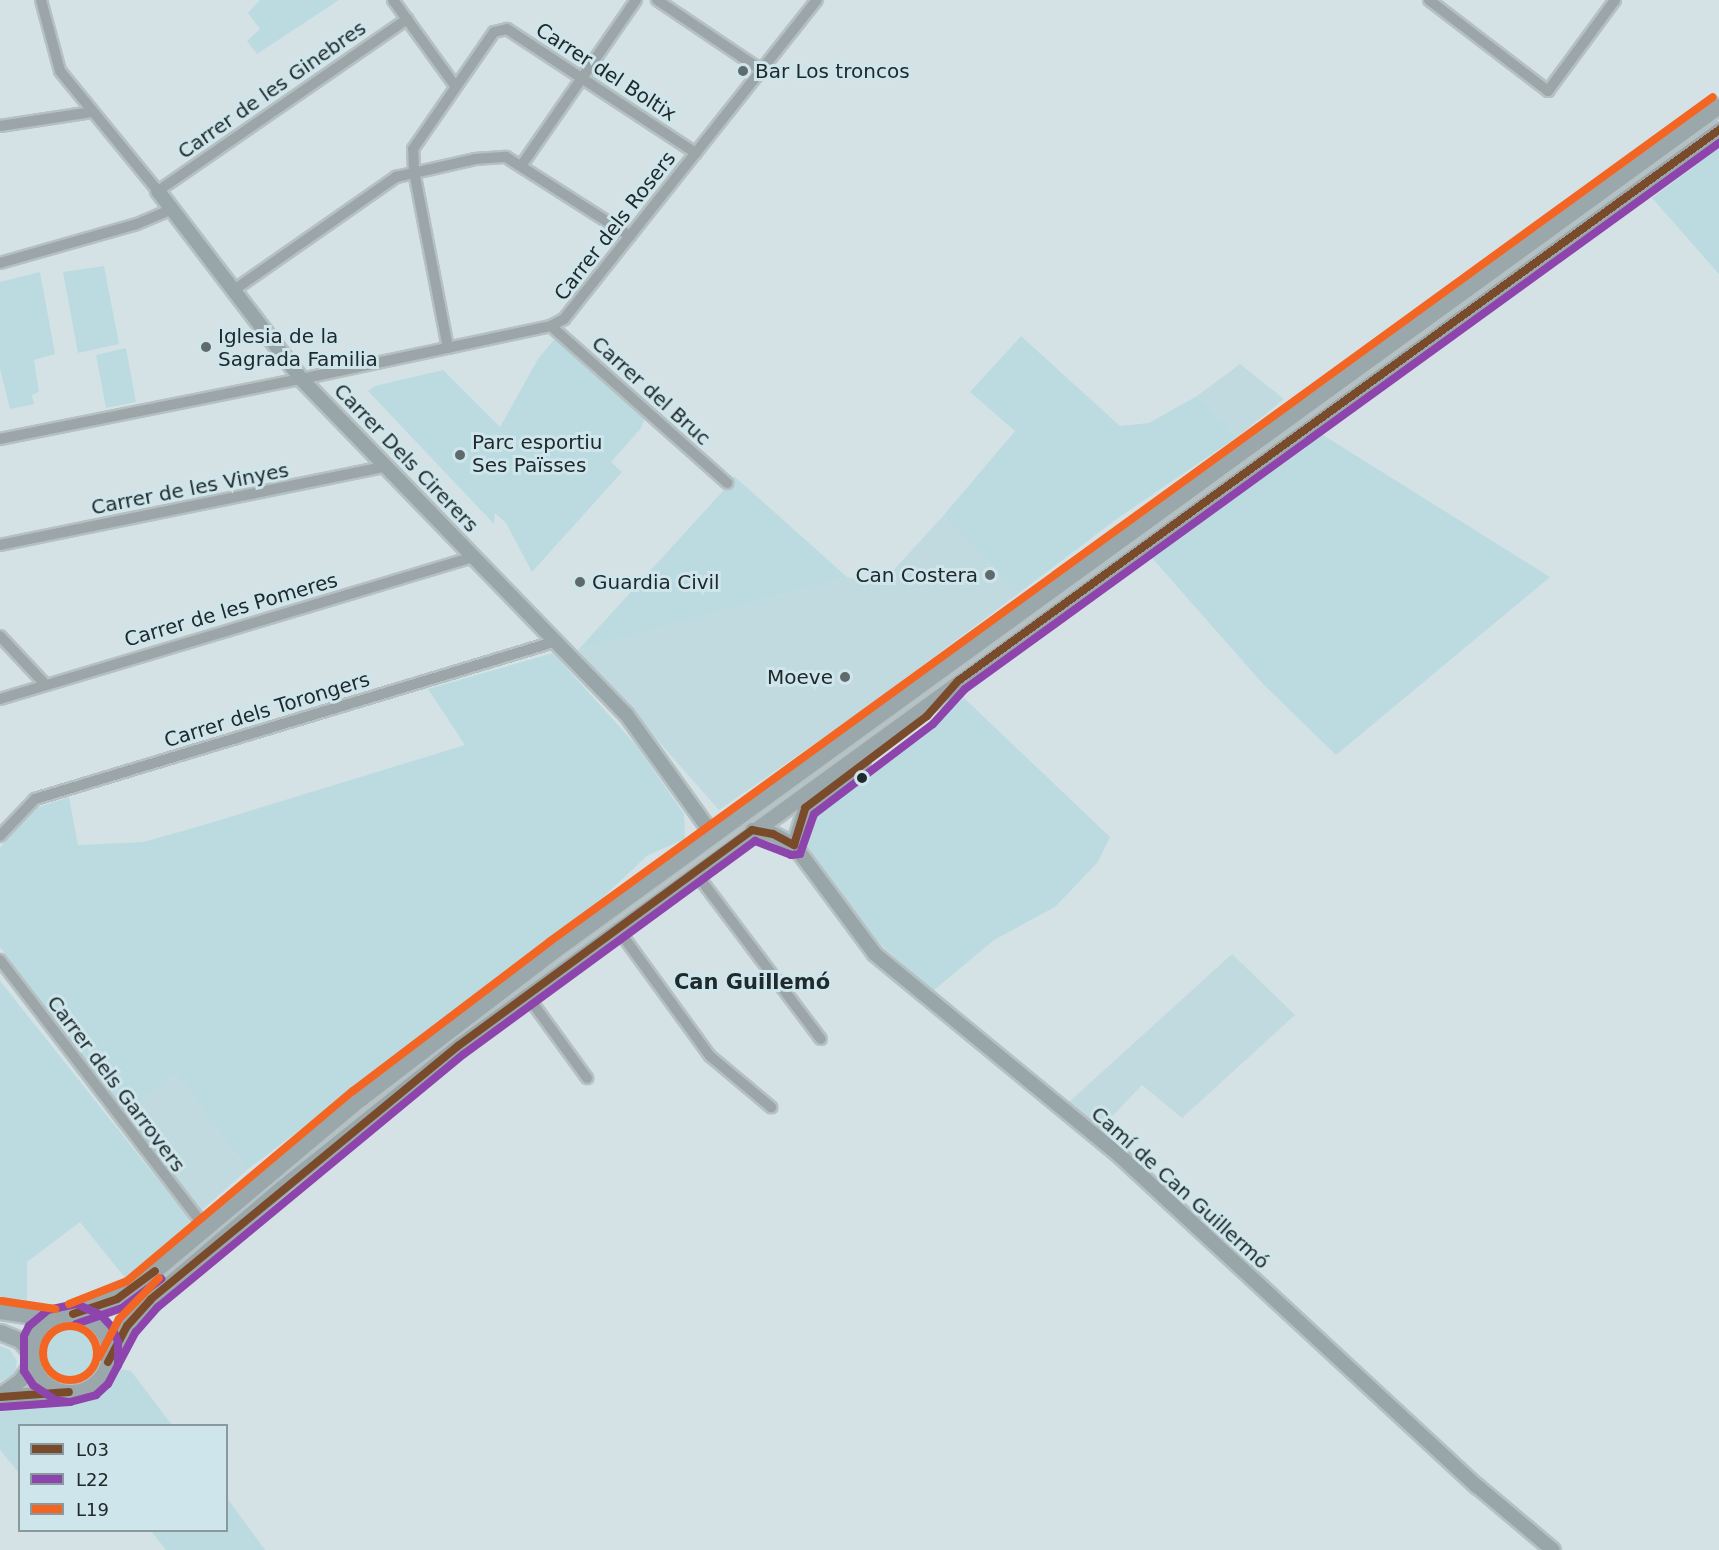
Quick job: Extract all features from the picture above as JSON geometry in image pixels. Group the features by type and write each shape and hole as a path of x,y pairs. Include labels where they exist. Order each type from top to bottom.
{"main road":[{"path":"0,1311 53,1319 73,1314 132,1290 443,1034 713,835 1719,106"},
{"path":"0,1332 20,1340 48,1385 69,1392 96,1382 127,1326 168,1284 369,1116 526,994 1719,130"},
{"path":"752,830 773,834 794,845 805,807 927,716 958,681"},
{"path":"73,1314 100,1328 108,1344 108,1362"},
{"path":"32,1358 37,1334 53,1319"}],"street":[{"name":"Carrer Dels Cirerers","path":"41,0 60,71 158,191 301,379 626,714 713,835"},
{"path":"393,0 456,87 413,149 414,172 448,348"},
{"path":"521,166 636,0"},
{"path":"657,0 761,70"},
{"name":"Carrer dels Rosers","path":"0,439 448,348 551,326 564,320 817,0"},
{"path":"1428,1 1548,91 1615,0"},
{"name":"Carrer de les Ginebres","path":"158,191 407,19"},
{"name":"Carrer del Boltix","path":"456,87 494,32 507,29 696,153"},
{"path":"0,126 92,112"},
{"path":"234,290 396,177 506,156 630,236"},
{"path":"0,263 137,224 172,209"},
{"name":"Carrer del Bruc","path":"551,326 727,483"},
{"name":"Carrer de les Vinyes","path":"0,545 387,466"},
{"name":"Carrer de les Pomeres","path":"0,699 44,683 473,557"},
{"path":"0,636 44,683"},
{"name":"Carrer dels Torongers","path":"0,836 35,799 557,641"},
{"name":"Camí de Can Guillermó","path":"794,845 875,954 1119,1155 1477,1486 1553,1550"},
{"path":"695,872 821,1039"},
{"path":"617,928 710,1056 771,1107"},
{"name":"Carrer dels Garrovers","path":"0,960 206,1228"},
{"path":"526,994 587,1078"},
{"path":"0,1396 21,1380 32,1358"},
{"path":"0,1396 69,1392"}],"shaded area":[{"path":"260,0 339,0 257,54 247,41 260,29 248,13"},
{"path":"1719,148 1719,274 1652,198"},
{"path":"104,266 119,344 78,353 63,272"},
{"path":"40,272 55,354 34,360 39,392 32,395 34,404 10,409 0,369 0,282"},
{"path":"562,330 649,409 641,428 611,462 622,472 532,572 506,523 495,513 494,524 368,391 375,386 443,370 500,427 538,359"},
{"path":"1021,336 1120,426 1149,423 1197,396 1237,437 1118,518 1019,593 943,516 1015,431 970,392"},
{"path":"126,348 136,402 106,408 96,355"},
{"path":"1240,364 1284,399 1237,437 1197,396"},
{"path":"1323,435 1550,577 1336,755 1263,684 1152,558"},
{"path":"734,476 847,577 578,650 732,481"},
{"path":"943,516 1019,593 856,715 719,810 578,650 847,577 880,585"},
{"path":"553,653 636,745 684,814 685,839 648,855 601,899 247,1170 177,1073 124,1111 0,947 0,848 30,810 69,797 78,845 143,842 197,827 465,745 428,689"},
{"path":"964,698 1110,837 1098,862 1055,907 994,940 933,991 881,945 840,897 805,842 810,822 820,807 892,758"},
{"path":"1232,954 1295,1015 1182,1118 1142,1085 1101,1128 1069,1102"},
{"path":"0,981 191,1221 126,1279 80,1222 27,1262 27,1300 0,1297"},
{"path":"177,1073 247,1170 200,1212 124,1111"},
{"path":"69,1322 87,1328 95,1336 101,1354 95,1372 87,1380 69,1386 51,1380 43,1372 37,1354 43,1336 51,1328"},
{"path":"0,1346 10,1350 17,1361 15,1373 0,1382"},
{"path":"121,1369 131,1371 171,1424 18,1424 18,1472 0,1450 0,1412 49,1400 89,1402"},
{"path":"228,1499 265,1550 166,1550 152,1532 228,1532"}],"transit line":[{"name":"L19","path":"69,1304 127,1281 353,1091 549,942 1713,97"},
{"name":"L03","path":"108,1362 127,1326 151,1299 458,1046 752,830 773,834 794,845 805,808 927,716 958,681 1719,130"},
{"name":"L22","path":"117,1367 136,1332 158,1307 464,1054 755,841 791,855 800,854 814,814 933,724 965,689 1719,143"},
{"name":"L03","path":"73,1314 117,1299 155,1271"},
{"name":"L19","path":"99,1357 119,1319 159,1278"},
{"name":"L22","path":"76,1324 122,1308 161,1279"},
{"name":"L19","path":"2,1301 55,1309"},
{"name":"L22","path":"24,1336 29,1326 48,1310 76,1304 101,1315 112,1327 118,1342 118,1365 108,1384 96,1395 70,1402 55,1400 33,1385 24,1371 24,1339"},
{"name":"L19","path":"70,1326 80,1328 89,1334 95,1343 97,1353 95,1363 89,1372 80,1378 70,1380 60,1378 51,1372 45,1363 43,1353 45,1343 51,1334 60,1328 70,1326"},
{"name":"L03","path":"0,1397 69,1392"},
{"name":"L22","path":"1,1407 70,1402"}],"place":[{"name":"Bar Los troncos","path":"743,71"},
{"name":"Iglesia de la Sagrada Familia","path":"206,347"},
{"name":"Parc esportiu Ses Païsses","path":"460,455"},
{"name":"Can Costera","path":"990,575"},
{"name":"Guardia Civil","path":"580,582"},
{"name":"Moeve","path":"845,677"}],"district":[{"name":"Can Guillemó","path":"752,982"}]}
